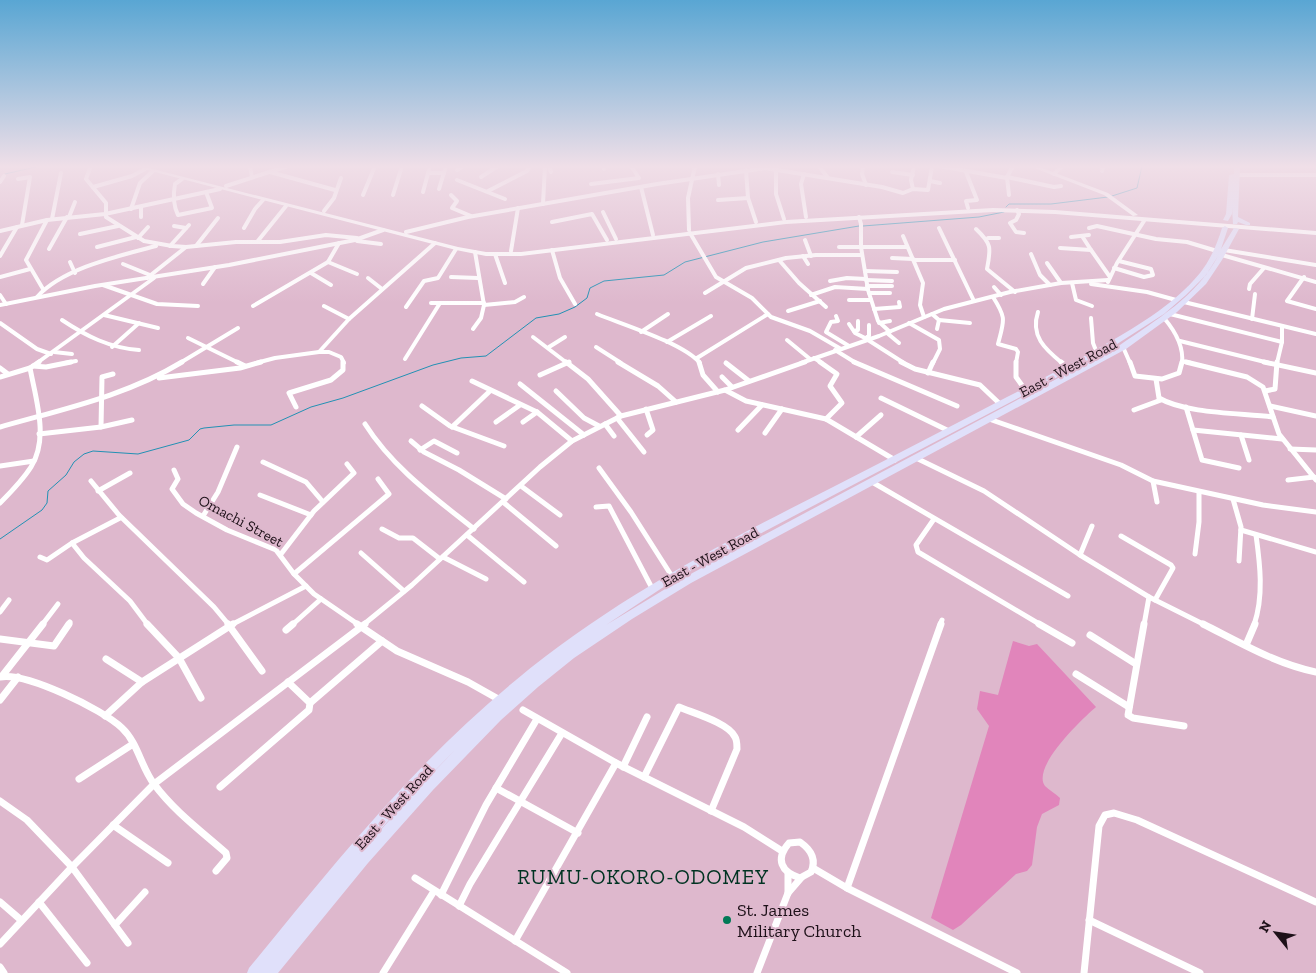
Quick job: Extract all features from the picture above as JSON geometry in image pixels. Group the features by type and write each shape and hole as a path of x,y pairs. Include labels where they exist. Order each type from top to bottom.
{"main road":[{"path":"308,211 456,249 495,254 552,250 784,219 913,211"},
{"path":"326,211 475,249 511,251 786,222 947,211"},
{"path":"1047,211 1135,215 1224,224"},
{"path":"1064,211 1316,232"},
{"path":"1131,211 1135,215"},
{"name":"East - West Road","path":"1221,252 1224,224 1229,211"},
{"name":"East - West Road","path":"269,973 327,892 407,790 500,700 563,649 653,590 758,530 1026,391 1139,328 1204,283 1236,224 1237,211"},
{"path":"1080,213 1144,221 1248,224 1316,232"},
{"path":"1236,224 1316,232"},
{"name":"East - West Road","path":"254,973 327,892 445,768 535,682 568,656 621,620 688,580 1122,347 1167,316 1180,301"}],"street":[{"path":"0,256 20,226 23,211"},
{"path":"52,219 53,211"},
{"path":"49,249 71,211"},
{"path":"0,231 52,219 118,211"},
{"path":"140,217 141,211"},
{"path":"177,211 178,215 195,211"},
{"path":"244,228 254,211"},
{"path":"257,242 282,211"},
{"path":"460,211 471,216"},
{"path":"406,232 498,211"},
{"path":"511,251 517,211"},
{"path":"646,211 653,235"},
{"path":"688,211 690,232 716,277 752,298 778,321 810,332 859,365 957,406"},
{"path":"752,211 756,222"},
{"path":"782,211 784,219"},
{"path":"805,211 806,218"},
{"path":"1018,211 1018,218 1010,223 1016,232 1024,233"},
{"path":"603,212 616,239"},
{"path":"105,214 109,220 137,237 159,245 186,247 280,242 326,235 381,244"},
{"path":"552,222 592,214 607,240"},
{"path":"859,217 862,231 862,255 868,289 874,309 880,323 899,343"},
{"path":"196,246 218,218"},
{"path":"43,288 26,260 47,220"},
{"path":"1107,287 1114,268 1144,221"},
{"path":"80,234 118,226"},
{"path":"170,246 187,226 174,226"},
{"path":"1090,228 1097,226 1135,235 1187,242 1264,268 1304,277 1316,282"},
{"path":"97,247 137,237 148,227"},
{"path":"940,228 974,301"},
{"path":"976,229 988,238 992,247 987,269 1015,292"},
{"path":"0,305 339,243 383,230"},
{"path":"1071,237 1089,235"},
{"path":"903,236 923,283 920,312 924,317"},
{"path":"1082,236 1109,279"},
{"path":"988,238 999,238"},
{"path":"805,240 811,256"},
{"path":"253,306 328,262 339,243"},
{"path":"318,352 349,319 435,244"},
{"path":"36,297 43,288 75,273 111,259 159,245"},
{"path":"0,377 32,367 130,295 186,247"},
{"path":"839,247 907,247"},
{"path":"1060,248 1091,250"},
{"path":"406,307 424,281 438,278 456,249"},
{"path":"552,250 560,278 575,304"},
{"path":"472,329 481,320 484,313 475,252"},
{"path":"1221,252 1316,265"},
{"path":"495,254 505,283"},
{"path":"1031,254 1040,275 1050,285"},
{"path":"705,293 746,268 779,260 803,256 862,255"},
{"path":"803,256 808,264"},
{"path":"892,258 955,260"},
{"path":"779,260 811,295 826,308"},
{"path":"1114,268 1144,278 1153,275 1150,269 1119,261"},
{"path":"70,262 75,273"},
{"path":"328,262 357,274"},
{"path":"1047,263 1061,283"},
{"path":"123,264 150,277"},
{"path":"203,284 214,267"},
{"path":"0,277 30,268"},
{"path":"1249,289 1250,284 1264,268"},
{"path":"865,271 897,272"},
{"path":"311,273 331,285"},
{"path":"451,277 478,278"},
{"path":"1304,277 1287,301 1316,309"},
{"path":"368,278 382,289"},
{"path":"830,281 847,278 892,283 868,289"},
{"path":"0,944 72,867 154,784 362,626 442,558 572,442 619,417 721,391 888,333 932,314 974,301 1061,283 1084,283 1109,279"},
{"path":"1072,283 1076,300 1092,306"},
{"path":"1084,283 1147,292 1316,334"},
{"path":"103,285 157,304 198,306"},
{"path":"811,295 835,287 868,289 890,293"},
{"path":"994,287 1001,295"},
{"path":"1252,319 1255,294"},
{"path":"0,295 6,304"},
{"path":"993,296 1002,311 1004,319 998,344 1016,349 1018,352 1014,375 1016,381 1026,391"},
{"path":"431,303 484,304 515,302 524,297"},
{"path":"850,300 872,300"},
{"path":"0,309 17,301"},
{"path":"788,311 793,308 820,302"},
{"path":"405,359 440,303"},
{"path":"324,306 349,319"},
{"path":"874,309 900,306"},
{"path":"1038,312 1034,320 1036,336 1049,352 1068,368"},
{"path":"597,314 667,342 697,358 701,364 703,375 721,391 741,400 826,420 895,460"},
{"path":"641,332 668,314"},
{"path":"697,358 768,314"},
{"path":"932,314 939,320 970,323"},
{"path":"104,315 158,328"},
{"path":"667,342 710,316"},
{"path":"836,316 838,321 831,322 826,332 849,346"},
{"path":"1122,347 1126,350 1134,375 1156,379 1167,378 1179,373 1182,361 1180,341 1167,316"},
{"path":"1167,316 1282,342"},
{"path":"1091,318 1093,343 1097,353"},
{"path":"62,320 81,332 112,347 138,350"},
{"path":"937,328 939,320"},
{"path":"854,331 858,330 858,321"},
{"path":"880,323 890,321"},
{"path":"0,323 37,349 52,353 72,354"},
{"path":"112,347 140,323"},
{"path":"910,323 939,340 940,348 928,373"},
{"path":"849,324 855,333 868,339 904,364 928,373 980,385 1000,404"},
{"path":"868,339 869,325"},
{"path":"1266,391 1275,389 1278,350 1282,342 1282,326"},
{"path":"0,427 102,397 156,378 238,328"},
{"path":"533,337 569,362 600,391 644,452"},
{"path":"549,348 565,337"},
{"path":"188,338 245,366"},
{"path":"788,340 837,374 830,386 842,403 826,420"},
{"path":"1180,341 1239,354 1278,366 1316,373"},
{"path":"596,347 663,388 676,402"},
{"path":"156,378 245,366 275,358 318,352 329,352 341,357 344,364 343,370 332,380 289,393 296,407"},
{"path":"32,367 38,368 76,361"},
{"path":"1182,361 1247,377 1259,384 1266,391 1282,440 1315,478"},
{"path":"540,375 569,362"},
{"path":"726,363 749,381"},
{"path":"0,503 34,460 40,434 32,367"},
{"path":"0,368 8,374"},
{"path":"101,427 102,377 114,374"},
{"path":"722,377 732,387"},
{"path":"1156,379 1161,400"},
{"path":"472,381 537,412 572,442"},
{"path":"520,384 584,435"},
{"path":"452,427 490,391"},
{"path":"556,391 577,412 602,425 614,436"},
{"path":"881,398 949,431"},
{"path":"1134,410 1161,400 1186,407 1273,417"},
{"path":"496,422 520,405"},
{"path":"738,430 745,420 762,405"},
{"path":"422,406 436,418 452,427 504,446"},
{"path":"1270,406 1316,416"},
{"path":"1186,407 1202,460 1239,468"},
{"path":"646,409 653,430 647,434"},
{"path":"765,434 782,409"},
{"path":"523,422 537,412"},
{"path":"856,437 881,415"},
{"path":"989,418 1121,465 1144,479 1233,499 1316,512"},
{"path":"40,434 101,427 132,420"},
{"path":"366,424 373,439 396,464 474,529"},
{"path":"1193,430 1282,440"},
{"path":"1241,435 1249,460"},
{"path":"411,441 420,450 459,470 505,500 556,546"},
{"path":"420,450 434,441 457,453"},
{"path":"203,516 210,507 222,483 237,447"},
{"path":"1290,449 1316,450"},
{"path":"916,458 984,491 1080,555 1152,598 1295,668 1316,672"},
{"path":"0,466 34,460"},
{"path":"263,462 306,482 324,502"},
{"path":"281,554 311,514 354,473 347,464"},
{"path":"599,468 631,512 673,578"},
{"name":"Omachi Street","path":"174,470 178,479 172,489 183,504 227,530 276,550 281,554 294,574 306,586 321,599 362,626 382,642 408,658 468,682 500,700"},
{"path":"98,491 130,474"},
{"path":"1288,480 1315,478"},
{"path":"294,574 389,494 378,479"},
{"path":"1153,481 1156,502"},
{"path":"91,482 120,518 230,625 262,671"},
{"path":"872,482 1068,596"},
{"path":"521,486 560,515"},
{"path":"1195,554 1199,522 1199,492"},
{"path":"260,495 311,514"},
{"path":"1233,499 1241,530 1239,561"},
{"path":"596,507 609,506 624,530 643,573 653,590"},
{"path":"40,557 47,560 72,543 120,518"},
{"path":"934,519 916,544 918,552 1072,643"},
{"path":"1080,555 1092,526"},
{"path":"382,529 399,538 413,538 442,558 486,580"},
{"path":"1241,530 1316,552"},
{"path":"467,535 524,582"},
{"path":"1246,645 1257,618 1260,601 1256,535"},
{"path":"1121,536 1171,565 1173,568 1152,598 1136,664 1128,715 1133,718 1184,726"},
{"path":"72,543 84,558 130,601 155,634 179,658 202,698"},
{"path":"361,553 404,591"},
{"path":"105,716 142,682 230,625 306,586"},
{"path":"286,630 321,599"},
{"path":"0,612 9,600"},
{"path":"1,676 58,604"},
{"path":"847,888 942,620"},
{"path":"0,638 54,646 70,622"},
{"path":"1090,636 1136,664"},
{"path":"220,787 305,715 309,710 310,703 382,642"},
{"path":"106,660 142,682"},
{"path":"1076,674 1129,707"},
{"path":"1,676 18,677 76,700 121,727 133,744 141,763 154,784 226,853 227,858 216,871"},
{"path":"0,700 18,677"},
{"path":"288,682 310,703"},
{"path":"644,777 667,732 675,710 679,707 720,724 732,732 736,738 737,749 711,811"},
{"path":"523,710 623,767 744,827 782,851"},
{"path":"623,767 647,718"},
{"path":"383,973 438,893 496,788 537,719"},
{"path":"459,906 470,884 562,733"},
{"path":"79,779 133,744"},
{"path":"515,941 616,763"},
{"path":"496,788 578,833"},
{"path":"0,801 27,820 72,867 128,943"},
{"path":"1084,973 1099,826 1105,815 1114,813 1137,820 1316,902"},
{"path":"113,825 168,863"},
{"path":"757,973 788,893 813,868 813,856 806,845 800,842 789,843 782,851 781,864 788,874 788,893"},
{"path":"813,868 847,888 1017,973"},
{"path":"788,874 801,878"},
{"path":"415,878 567,973"},
{"path":"116,925 145,892"},
{"path":"0,902 22,920"},
{"path":"39,902 87,963"},
{"path":"1089,920 1200,973"},
{"path":"0,967 4,973"}],"shaded area":[{"path":"1013,641 1029,646 1037,644 1096,707 1070,732 1045,767 1043,778 1045,786 1060,798 1059,805 1042,814 1037,827 1032,865 1027,871 1016,874 961,925 953,930 931,918 989,726 977,709 980,691 998,695"}],"waterway":[{"path":"863,226 979,217 1004,212"},
{"path":"0,539 42,510 47,503 48,491 66,475 74,462 84,454 93,451 138,454 189,440 200,429 204,428 234,425 271,425 311,407 343,398 433,365 461,358 486,356 536,318 559,314 575,307 587,298 590,288 604,281 664,275 685,262 763,242 859,226"}],"place":[{"name":"St. James Military Church","path":"727,920"}],"district":[{"name":"RUMU-OKORO-ODOMEY","path":"643,876"}]}
